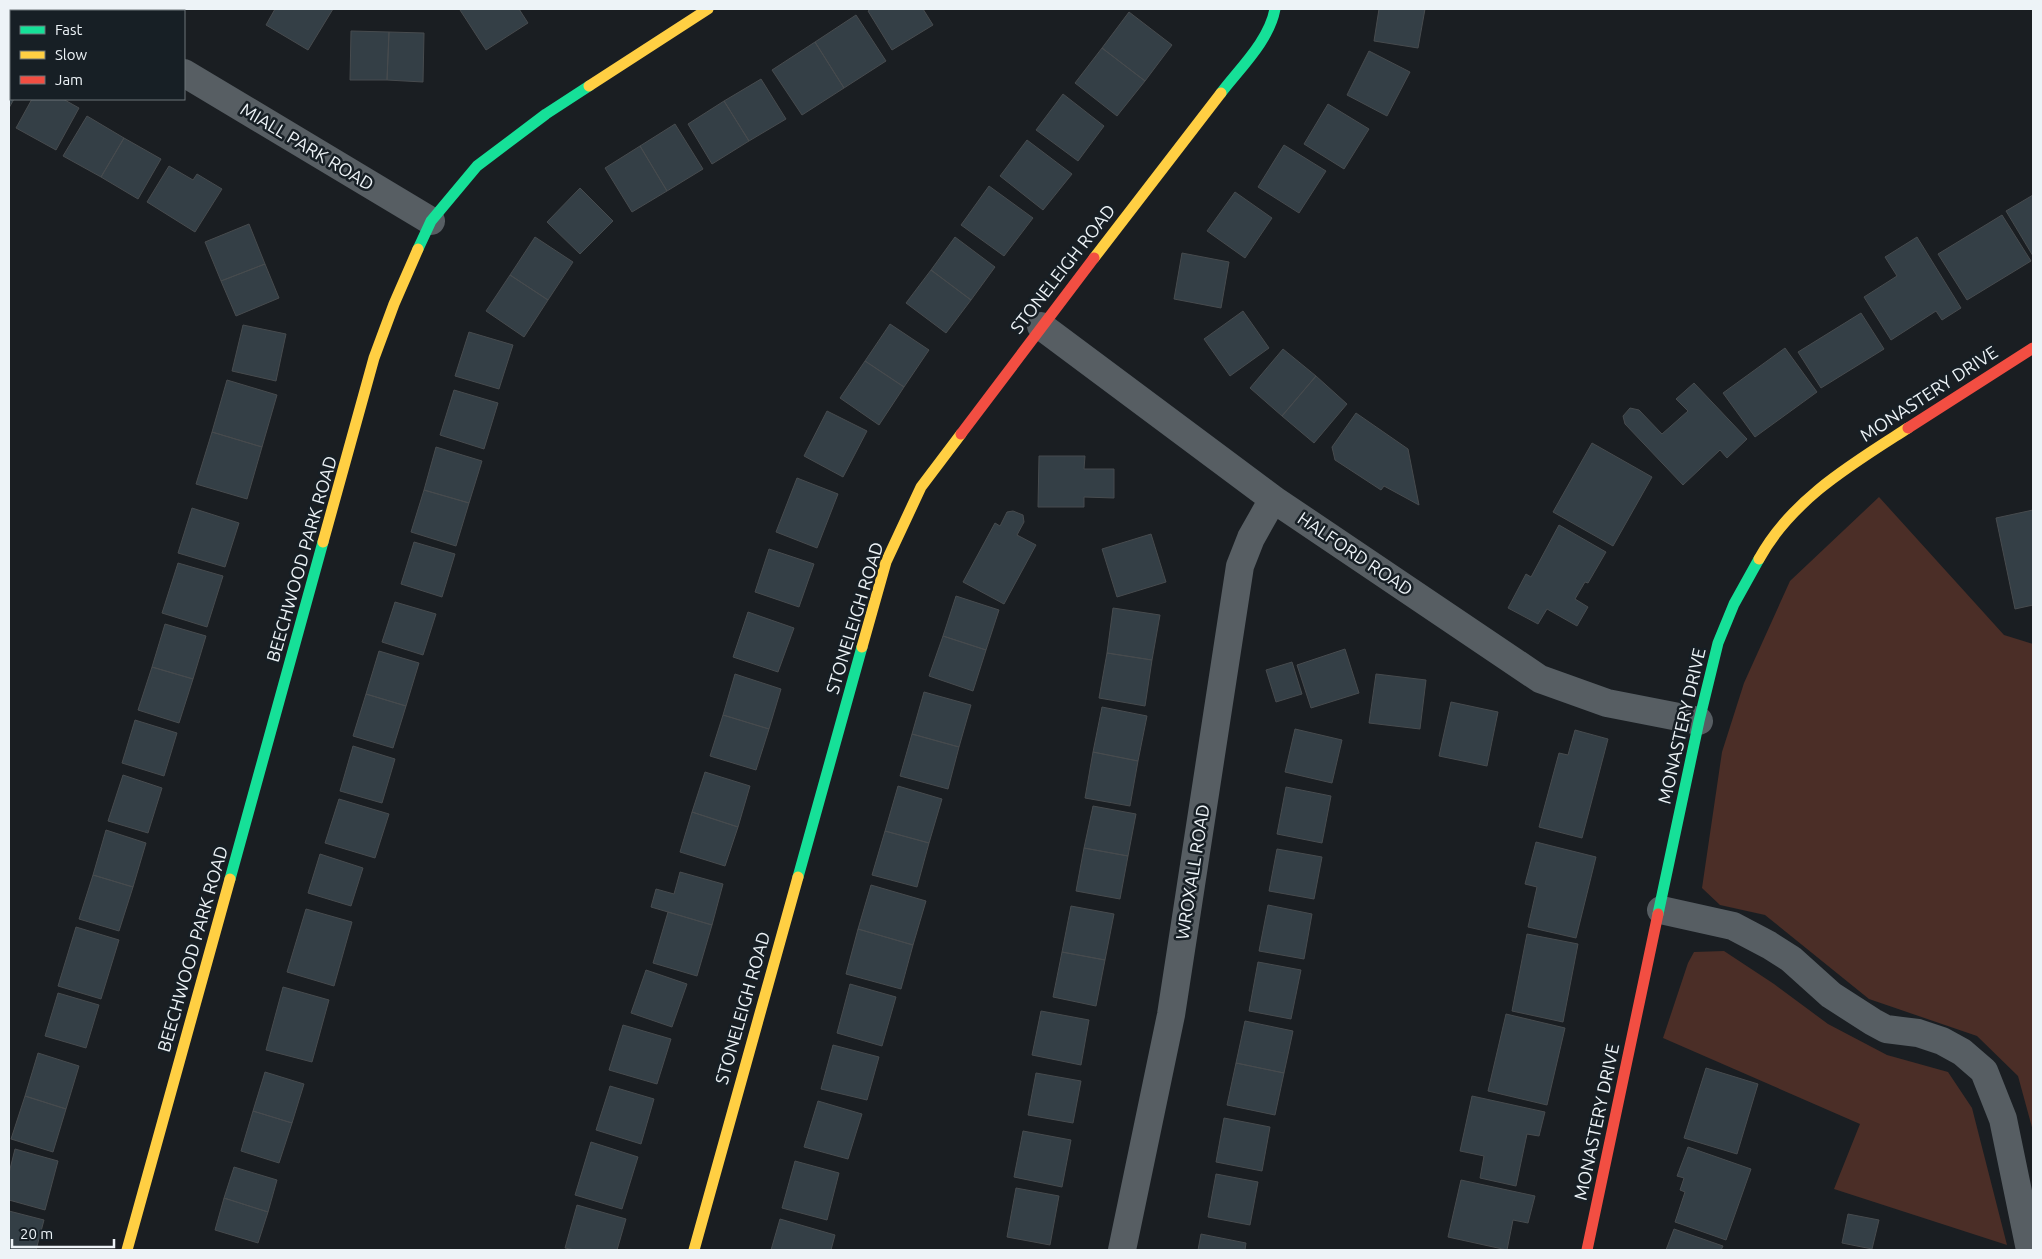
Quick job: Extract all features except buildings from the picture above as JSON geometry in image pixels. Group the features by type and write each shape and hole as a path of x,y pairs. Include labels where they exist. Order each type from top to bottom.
{"street":[{"name":"BEECHWOOD PARK ROAD","path":"127,1250 374,358 394,304 431,221 477,166 546,114 708,9"},
{"name":"STONELEIGH ROAD","path":"694,1250 886,562 921,487 1041,326 1245,62 1274,17 1275,9"},
{"name":"MIALL PARK ROAD","path":"185,75 431,221"},
{"name":"HALFORD ROAD","path":"1041,326 1273,499 1540,679 1607,703 1699,721"},
{"name":"MONASTERY DRIVE","path":"1587,1250 1661,910 1699,721 1718,643 1734,604 1766,546 1799,506 1846,468 2033,348"},
{"name":"WROXALL ROAD","path":"1122,1250 1171,1014 1240,566 1251,538 1273,499"},
{"path":"1661,910 1732,926 1784,954 1831,995 1873,1022 1886,1028 1942,1041 1962,1052 1984,1071 2003,1119 2030,1250"}],"shaded area":[{"path":"1879,497 2004,635 2033,644 2033,1131 2018,1076 1977,1036 1869,999 1765,915 1720,905 1702,888 1722,752 1744,683 1790,581"},
{"path":"1724,951 1774,984 1828,1024 1887,1055 1948,1072 1972,1108 2007,1245 1834,1189 1860,1124 1663,1038 1688,963 1694,952"}],"traffic: fast":[{"path":"1221,93 1260,43 1272,21 1275,9"},
{"path":"418,249 431,221 477,166 546,114 589,86"},
{"path":"230,879 323,542"},
{"path":"1658,914 1699,721 1718,643 1734,604 1759,559"},
{"path":"798,877 862,647"}],"traffic: slow":[{"path":"589,86 708,9"},
{"path":"1094,258 1221,93"},
{"path":"323,542 374,358 394,304 418,249"},
{"path":"1759,559 1788,518 1825,484 1908,428"},
{"path":"862,647 886,562 921,487 961,434"},
{"path":"694,1250 798,877"},
{"path":"127,1250 230,879"}],"traffic: jam":[{"path":"961,434 1094,258"},
{"path":"1908,428 2033,348"},
{"path":"1587,1250 1658,914"}]}
